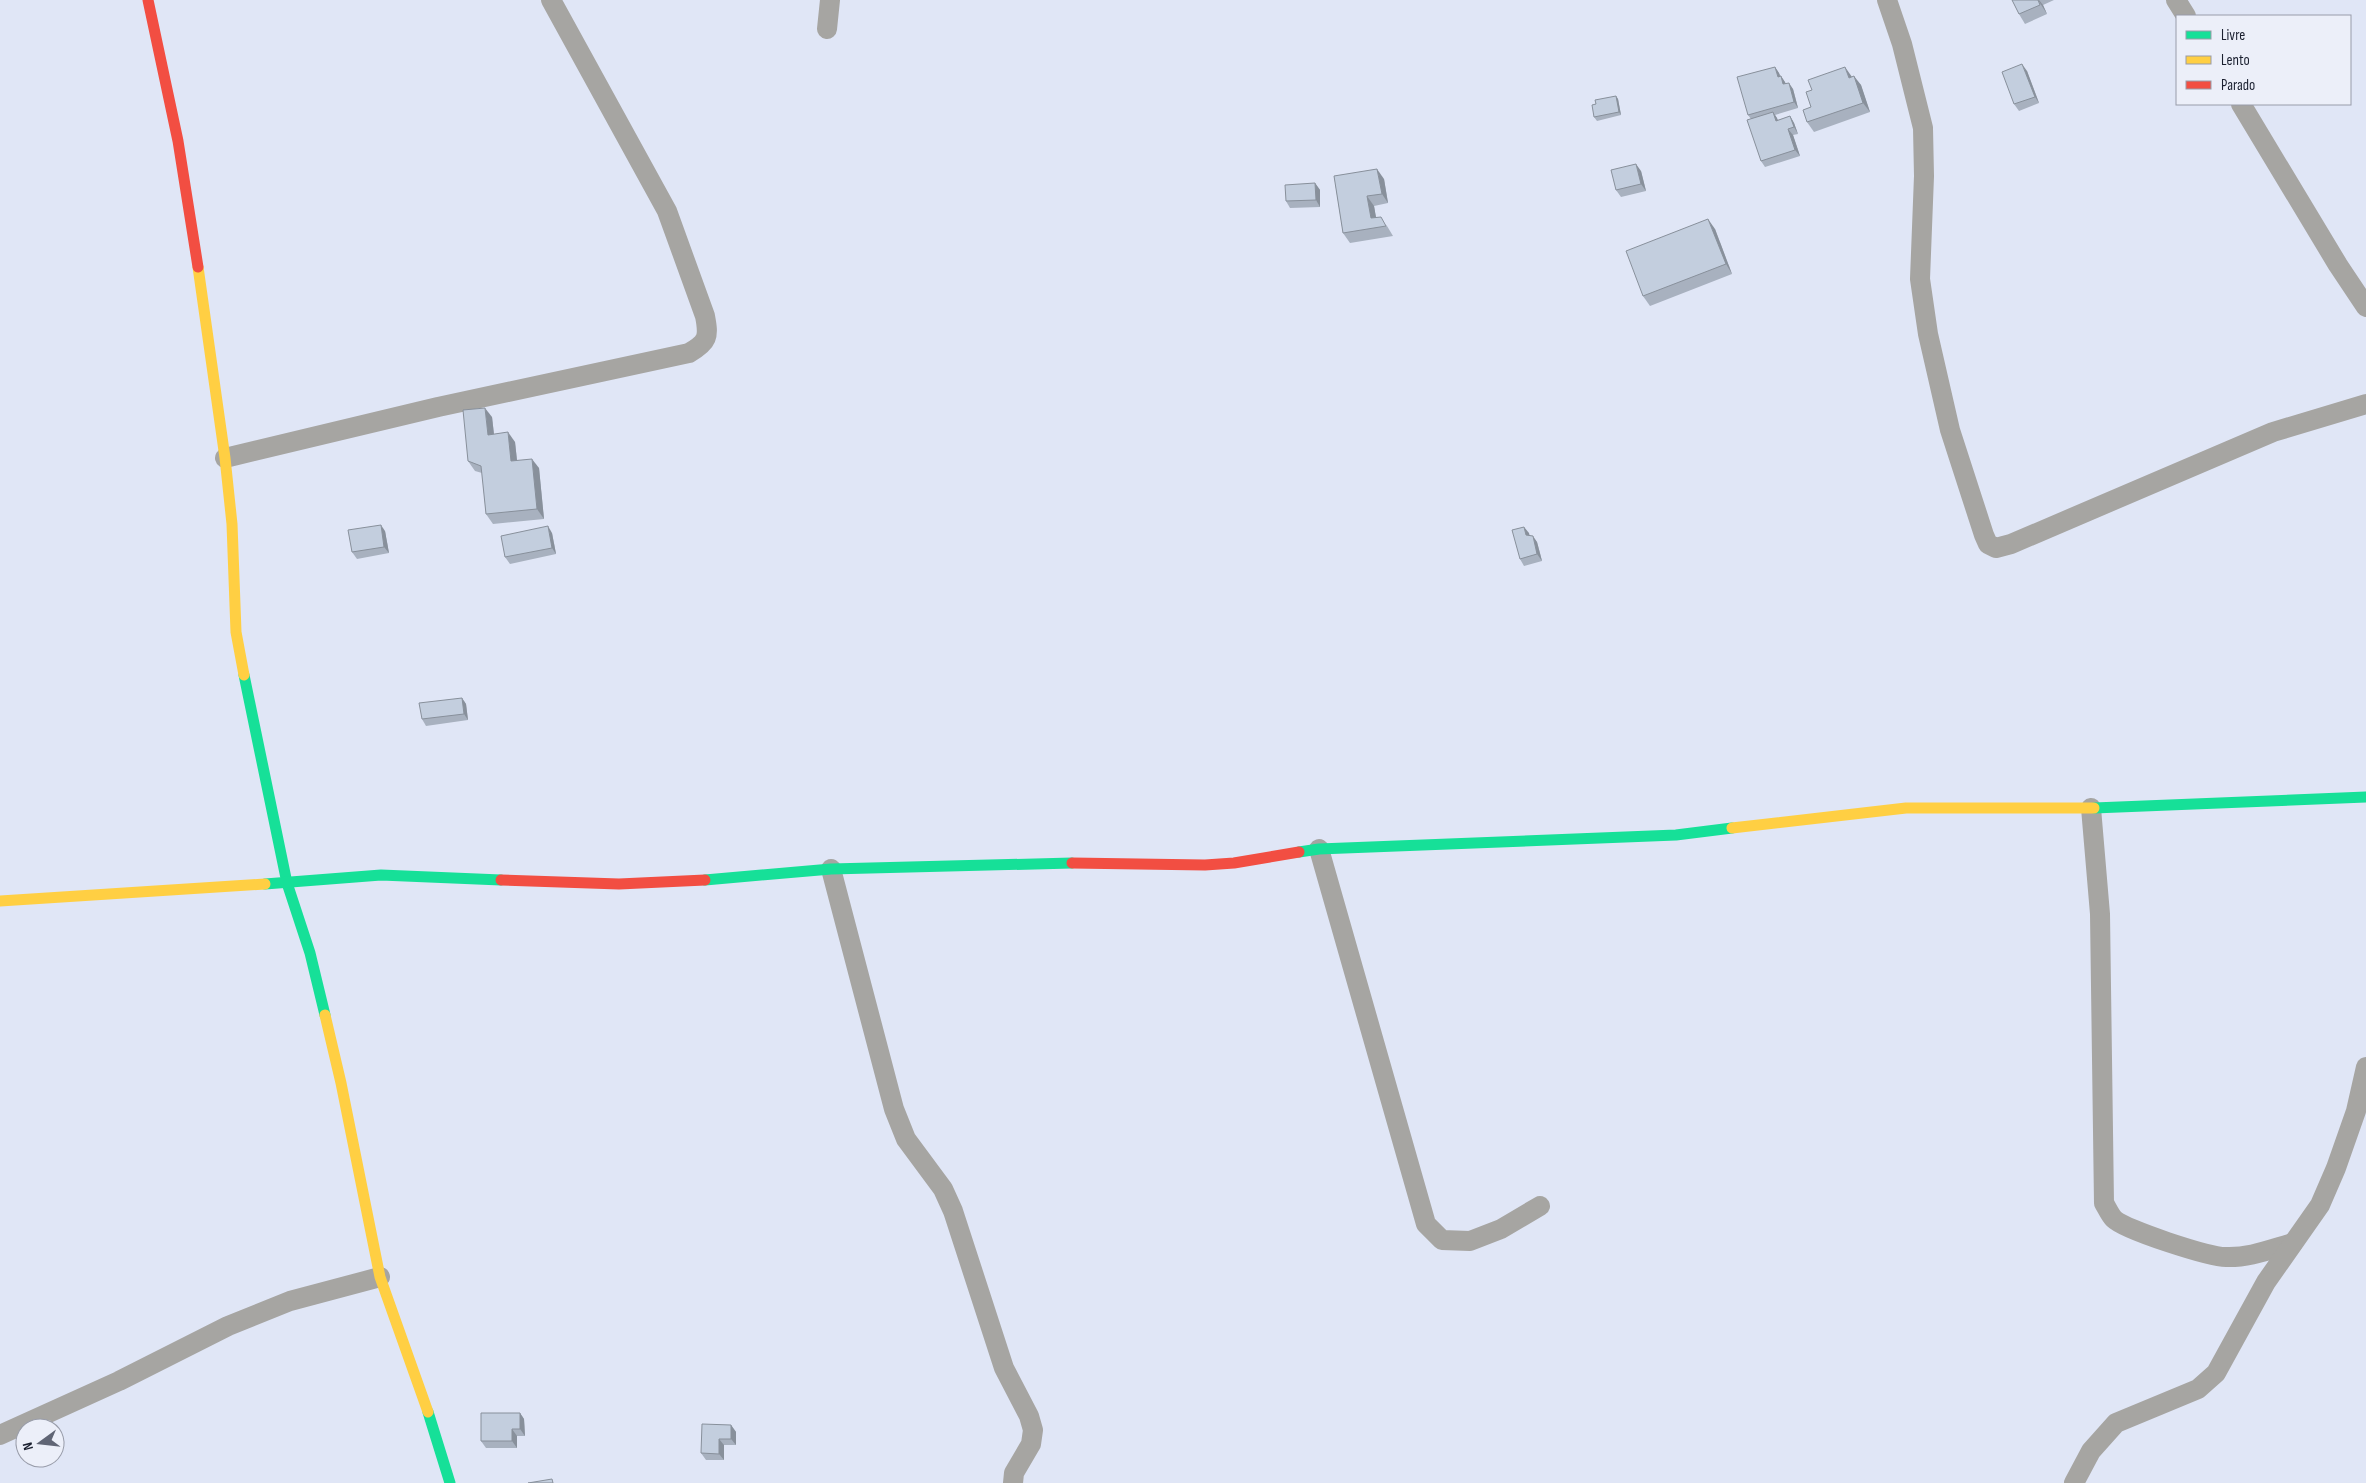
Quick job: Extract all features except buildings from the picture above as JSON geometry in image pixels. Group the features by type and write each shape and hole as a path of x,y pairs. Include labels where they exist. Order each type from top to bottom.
{"street":[{"path":"148,0 190,207 225,458 232,524 236,632 287,883 310,953 341,1083 380,1277 429,1413 450,1483"},
{"path":"225,458 438,407 689,352 702,345 708,334 705,316 667,211 551,0"},
{"path":"827,30 830,0"},
{"path":"1887,0 1902,44 1923,128 1924,176 1920,279 1928,334 1950,430 1988,544 1996,548 2011,544 2273,432 2366,404"},
{"path":"2176,0 2185,15"},
{"path":"2242,105 2338,265 2366,307"},
{"path":"0,900 287,883 381,875 619,884 694,881 831,870 1069,863 1205,865 1234,863 1319,849 1676,835 1906,808 2091,808 2366,797"},
{"path":"2091,808 2100,914 2104,1203 2114,1219 2130,1229 2190,1249 2225,1257 2253,1254 2293,1243"},
{"path":"1319,849 1426,1224 1442,1240 1470,1241 1501,1229 1540,1206"},
{"path":"831,870 894,1109 906,1139 943,1189 953,1211 1004,1368 1029,1416 1033,1430 1031,1444 1014,1473 1013,1483"},
{"path":"2074,1483 2091,1452 2116,1423 2198,1389 2216,1373 2266,1282 2320,1205 2336,1168 2356,1110 2366,1067"},
{"path":"0,1435 119,1381 236,1322 290,1301 380,1277"}],"traffic: fast":[{"path":"244,675 287,883 310,953 325,1015"},
{"path":"2094,808 2366,797"},
{"path":"1299,852 1319,849 1676,835 1732,828"},
{"path":"705,880 831,869 1072,863"},
{"path":"265,884 381,875 501,880"},
{"path":"428,1412 450,1483"}],"traffic: slow":[{"path":"198,267 225,458 232,524 236,632 244,675"},
{"path":"1732,828 1906,808 2094,808"},
{"path":"0,901 265,884"},
{"path":"325,1015 341,1083 380,1277 428,1412"}],"traffic: jam":[{"path":"148,0 178,141 198,267"},
{"path":"1072,863 1205,865 1234,863 1299,852"},
{"path":"501,880 619,884 705,880"}]}
